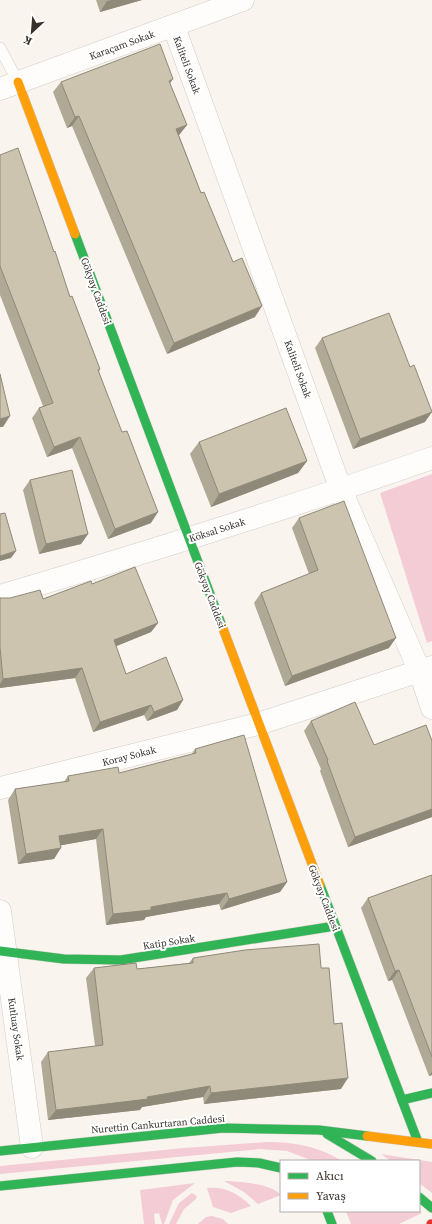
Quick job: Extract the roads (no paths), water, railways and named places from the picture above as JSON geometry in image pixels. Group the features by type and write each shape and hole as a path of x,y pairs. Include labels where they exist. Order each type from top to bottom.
{"street":[{"name":"Karaçam Sokak","path":"9,85 243,0"},
{"name":"Kaliteli Sokak","path":"174,26 341,490 426,670 432,708"},
{"name":"Gökyay Caddesi","path":"9,85 189,540 418,1142"},
{"name":"Köksal Sokak","path":"0,596 189,540 341,490 432,458"},
{"name":"Koray Sokak","path":"0,788 258,724 426,670"},
{"name":"Kutluay Sokak","path":"0,911 3,951 32,1148"},
{"name":"Katip Sokak","path":"3,951 77,960 121,960 335,926"},
{"path":"402,1100 432,1093"},
{"name":"Nurettin Cankurtaran Caddesi","path":"0,1151 223,1128 319,1130 432,1144"},
{"name":"Nurettin Cankurtaran Caddesi","path":"319,1130 370,1160"},
{"path":"0,1186 237,1162 259,1163 280,1168"},
{"path":"420,1198 432,1208"},
{"path":"327,1212 332,1224"}],"lane":[{"name":"Gökyay Caddesi","path":"0,48 9,85"}]}
